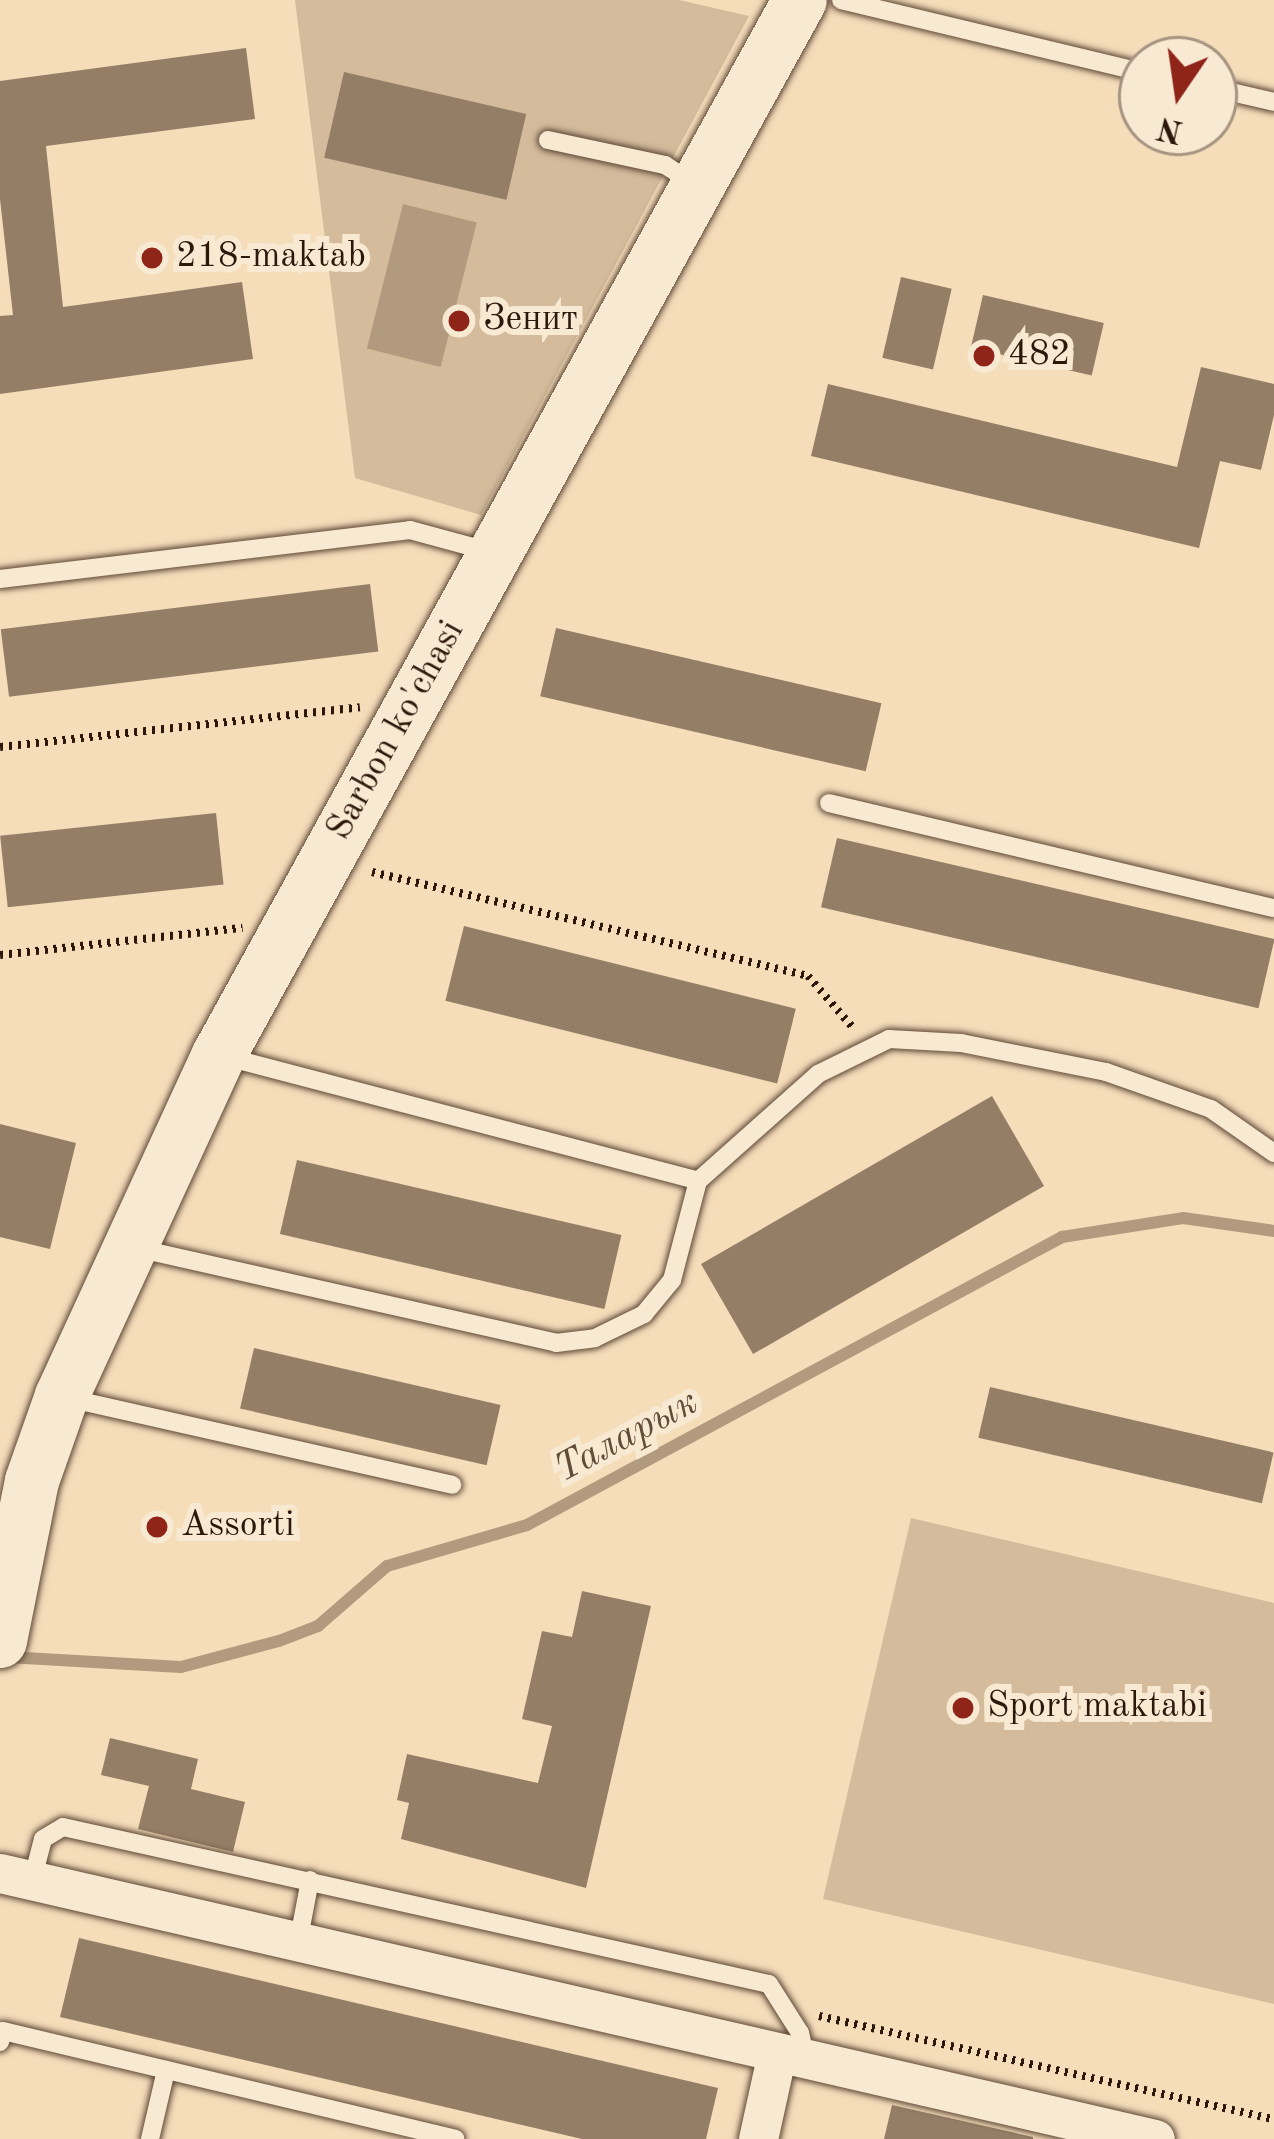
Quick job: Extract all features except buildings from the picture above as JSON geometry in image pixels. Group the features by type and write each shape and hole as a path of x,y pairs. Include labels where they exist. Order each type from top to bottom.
{"street":[{"name":"Sarbon ko'chasi","path":"3,1629 16,1475 62,1396 218,1055 800,0"},
{"path":"16,1877 792,2060 1155,2139"},
{"path":"758,2139 792,2060"}],"lane":[{"path":"841,0 1118,66"},
{"path":"1238,94 1274,102"},
{"path":"548,140 664,165 697,185"},
{"path":"0,579 410,530 496,554"},
{"path":"829,803 1274,908"},
{"path":"129,1246 556,1343 595,1338 658,1300 681,1260 698,1181 818,1074 867,1044 962,1043 1106,1072 1211,1109 1269,1142"},
{"path":"218,1055 698,1181"},
{"path":"62,1396 452,1485"},
{"path":"16,1877 43,1839 63,1827 770,1984 787,2009 792,2060"},
{"path":"298,1943 310,1880"},
{"path":"1,2034 455,2139"},
{"path":"150,2139 166,2070"}],"path":[{"path":"0,747 415,701"},
{"path":"325,861 808,976 867,1044"},
{"path":"0,955 291,922"},
{"path":"787,2009 1274,2119"}],"shaded area":[{"name":"Зенит","path":"295,0 679,0 749,16 481,515 355,478"},
{"path":"403,204 477,222 441,367 367,349"},
{"path":"911,1518 1274,1603 1274,2004 823,1899"}],"waterway":[{"name":"Таларык","path":"7,1657 181,1667 279,1641 318,1626 387,1566 527,1525 1062,1237 1183,1218 1274,1231"}],"place":[{"name":"218-maktab","path":"152,258"},
{"name":"Зенит","path":"459,321"},
{"name":"482","path":"984,356"},
{"name":"Assorti","path":"157,1527"},
{"name":"Sport maktabi","path":"963,1708"}]}
